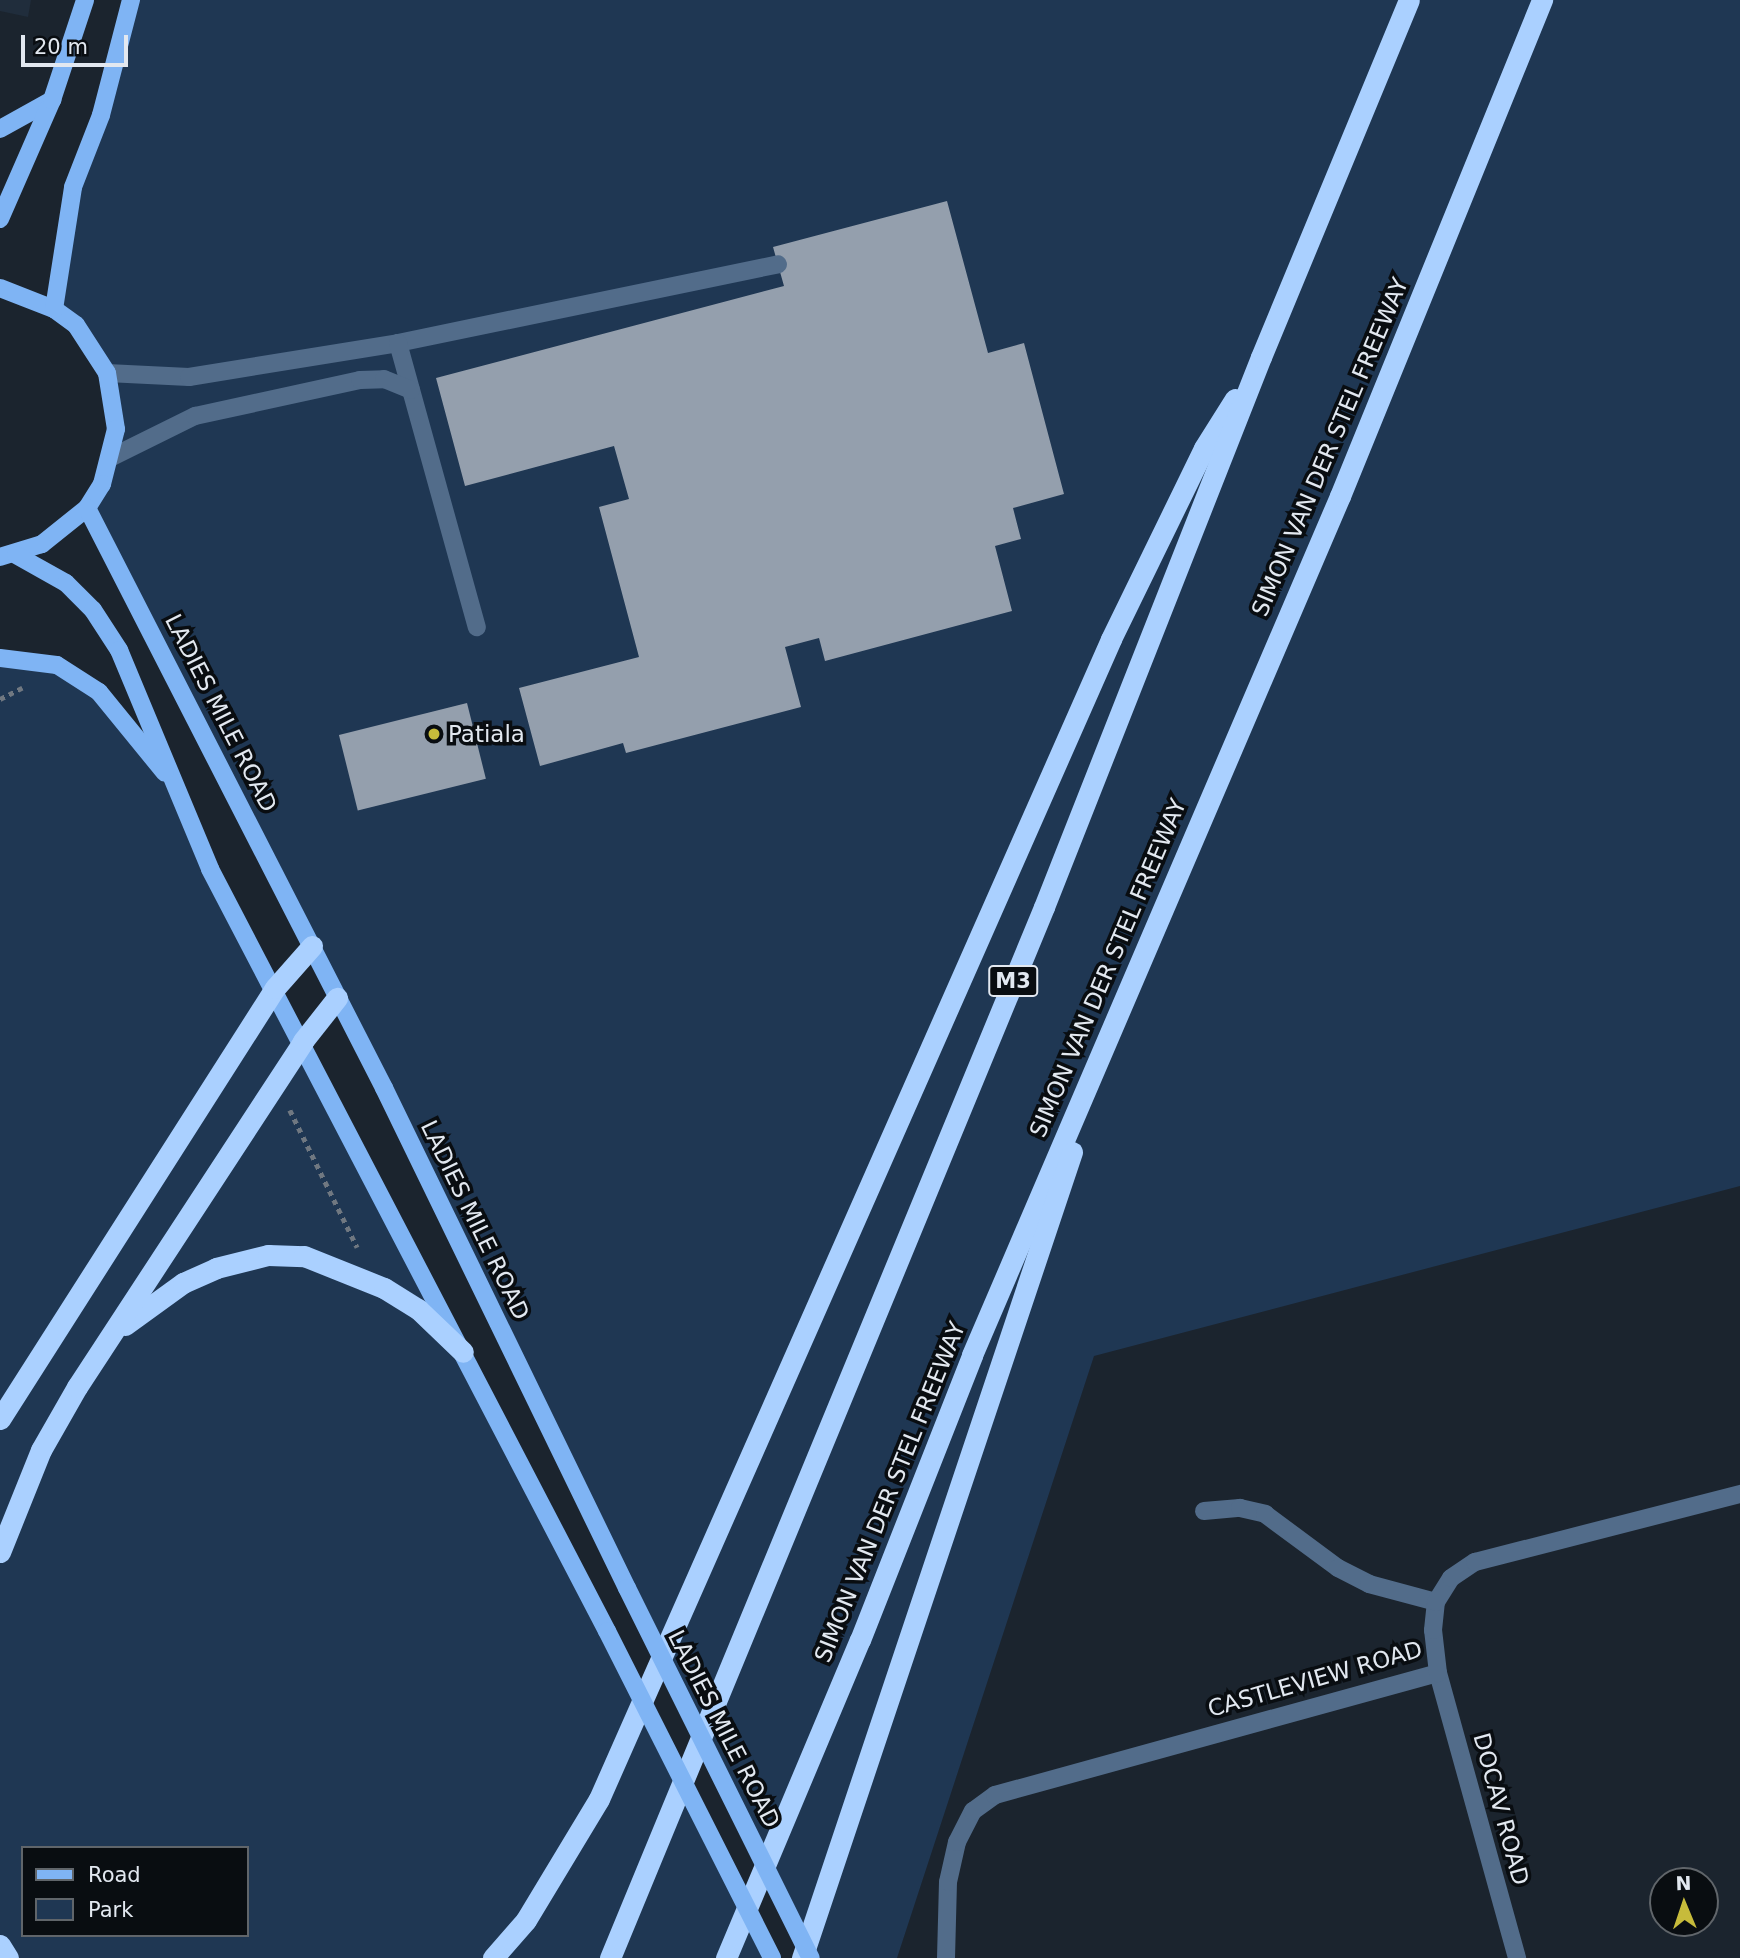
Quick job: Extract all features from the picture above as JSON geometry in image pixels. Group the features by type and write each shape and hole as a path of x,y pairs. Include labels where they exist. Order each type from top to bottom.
{"highway":[{"name":"M3","path":"610,1958 1044,907 1261,357 1409,0"},
{"name":"SIMON VAN DER STEL FREEWAY","path":"726,1958 1122,1000 1340,496 1542,0"},
{"path":"493,1958 526,1920 600,1800 1111,639 1204,448 1261,357"},
{"path":"0,1419 275,988 312,946"},
{"path":"0,1552 41,1450 110,1337 303,1041 337,998"},
{"path":"802,1958 1122,1000"},
{"path":"110,1337 200,1274 251,1258 288,1255 323,1261 384,1288 418,1309 463,1352"},
{"path":"0,1945 8,1958"}],"main road":[{"path":"0,219 52,100 85,0"},
{"path":"54,309 73,187 101,115 131,0"},
{"path":"0,129 52,100"},
{"path":"0,288 54,309 76,325 107,373 115,400 112,457 87,508 42,544 8,556"},
{"name":"LADIES MILE ROAD","path":"87,508 312,946 811,1958"},
{"path":"8,556 66,583 93,610 119,650 210,869 303,1041 772,1958"},
{"path":"0,658 57,665 99,692 180,792"}],"street":[{"path":"107,373 189,377 398,343 778,264"},
{"path":"398,343 477,627"},
{"path":"112,457 195,416 360,380 384,379 411,390"},
{"path":"1204,1511 1240,1508 1265,1514 1338,1568 1368,1584 1436,1602 1451,1577 1475,1562 1740,1494"},
{"name":"CASTLEVIEW ROAD","path":"946,1958 948,1882 957,1842 973,1811 995,1795 1438,1673 1433,1630 1436,1602"},
{"name":"DOCAV ROAD","path":"1438,1673 1517,1958"}],"path":[{"path":"0,699 23,688 34,688"},
{"path":"285,1102 359,1251"}],"shaded area":[{"path":"0,0 31,0 28,17 0,11"}],"green space":[{"path":"131,0 1740,0 1740,1186 1094,1356 897,1958 811,1958 87,508 112,457 107,373 54,309 61,261"},
{"path":"0,658 78,677 180,792 772,1958 0,1958"}],"building":[{"path":"947,201 988,353 1024,343 1064,494 1013,508 1021,539 995,546 1012,611 825,661 819,638 785,647 801,707 626,753 623,743 540,766 519,688 639,657 599,507 629,499 614,446 465,486 436,378 784,286 773,247"},
{"path":"467,703 486,779 358,811 339,735"}],"place":[{"name":"Patiala","path":"434,734"}]}
